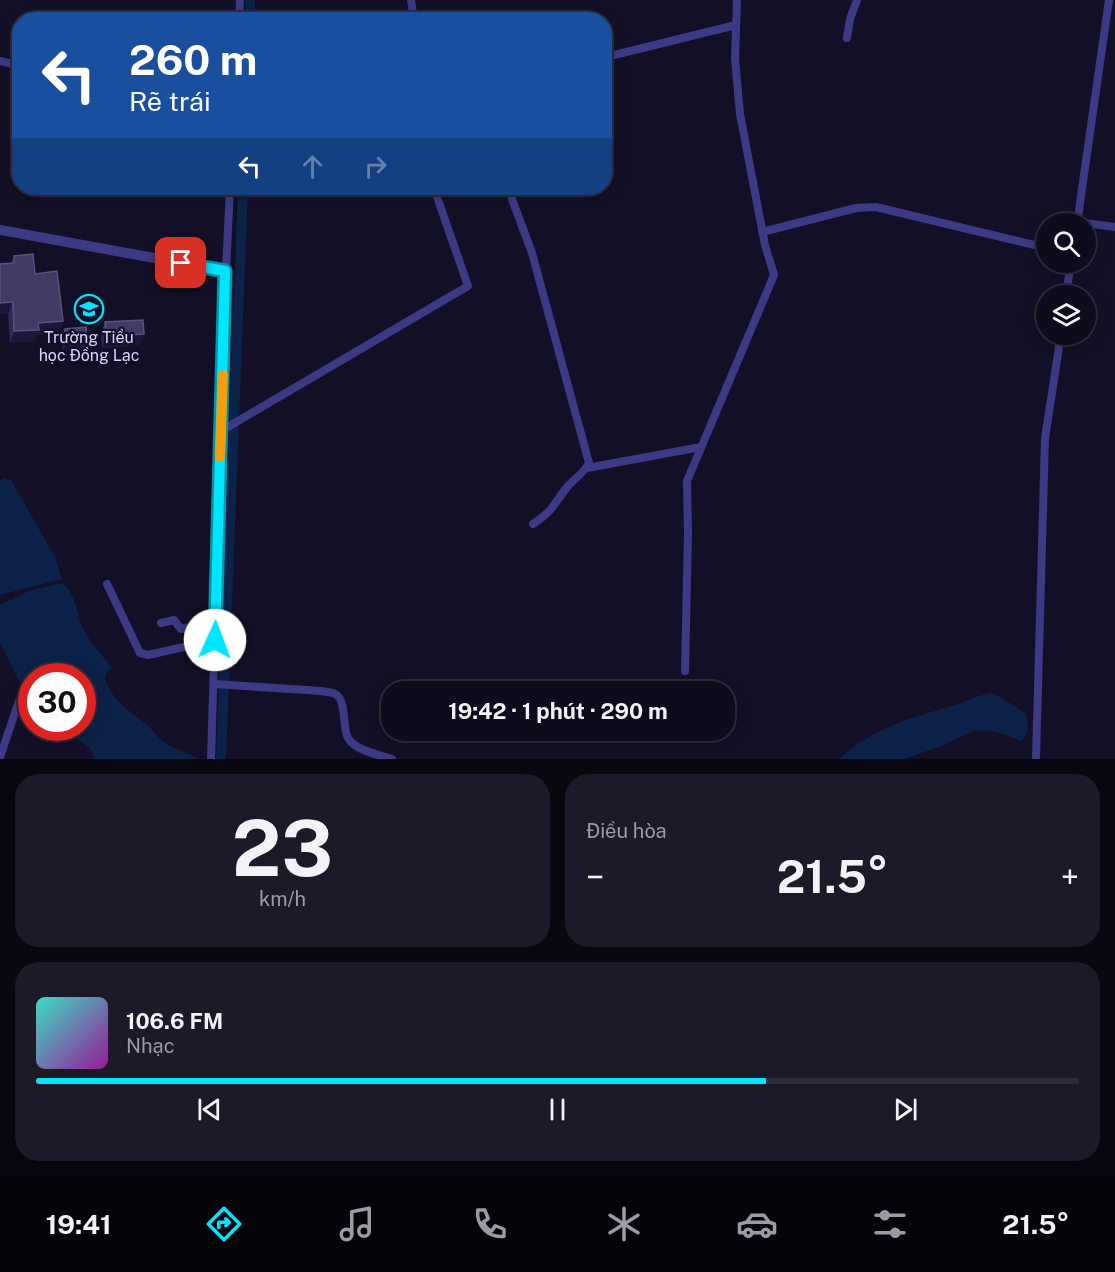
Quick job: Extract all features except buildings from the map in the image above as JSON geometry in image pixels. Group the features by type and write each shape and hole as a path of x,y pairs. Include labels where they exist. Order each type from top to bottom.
{"street":[{"path":"685,671 687,481 774,275 762,232 740,114 735,59 737,0"},
{"path":"847,38 850,19 857,0"},
{"path":"1078,213 1109,0"},
{"path":"614,55 736,25"},
{"path":"211,759 217,684 215,640 225,271 230,195"},
{"path":"221,431 468,286 437,195"},
{"path":"511,195 535,264 589,463 587,468 568,485 551,511 533,524"},
{"path":"762,232 856,208 876,207 1036,245"},
{"path":"1096,225 1115,227"},
{"path":"0,230 225,271"},
{"path":"1036,759 1045,438 1058,345"},
{"path":"587,468 701,447"},
{"path":"107,584 140,653 148,655 215,640"},
{"path":"161,623 174,620 181,629 216,621"},
{"path":"217,684 321,691 335,694 340,698 350,741 392,759"},
{"path":"0,756 18,704"}],"water":[{"path":"4,478 11,480 55,557 62,579 0,595 0,481"},
{"path":"63,584 71,594 86,633 112,668 107,672 105,678 116,699 165,743 198,759 93,759 90,748 81,741 96,741 96,663 18,663 18,679 0,643 0,605 29,591"},
{"path":"991,693 1026,714 1027,732 1021,741 1000,733 985,730 973,731 944,745 904,759 839,759 879,731 923,714"}],"waterway":[{"path":"250,0 250,12"},
{"path":"221,759 243,195"}],"slow traffic":[{"path":"220,457 223,375"}],"place":[{"name":"Trường Tiểu học Đồng Lạc","path":"89,309"}],"route":[{"path":"181,263 225,271 215,640"}]}
